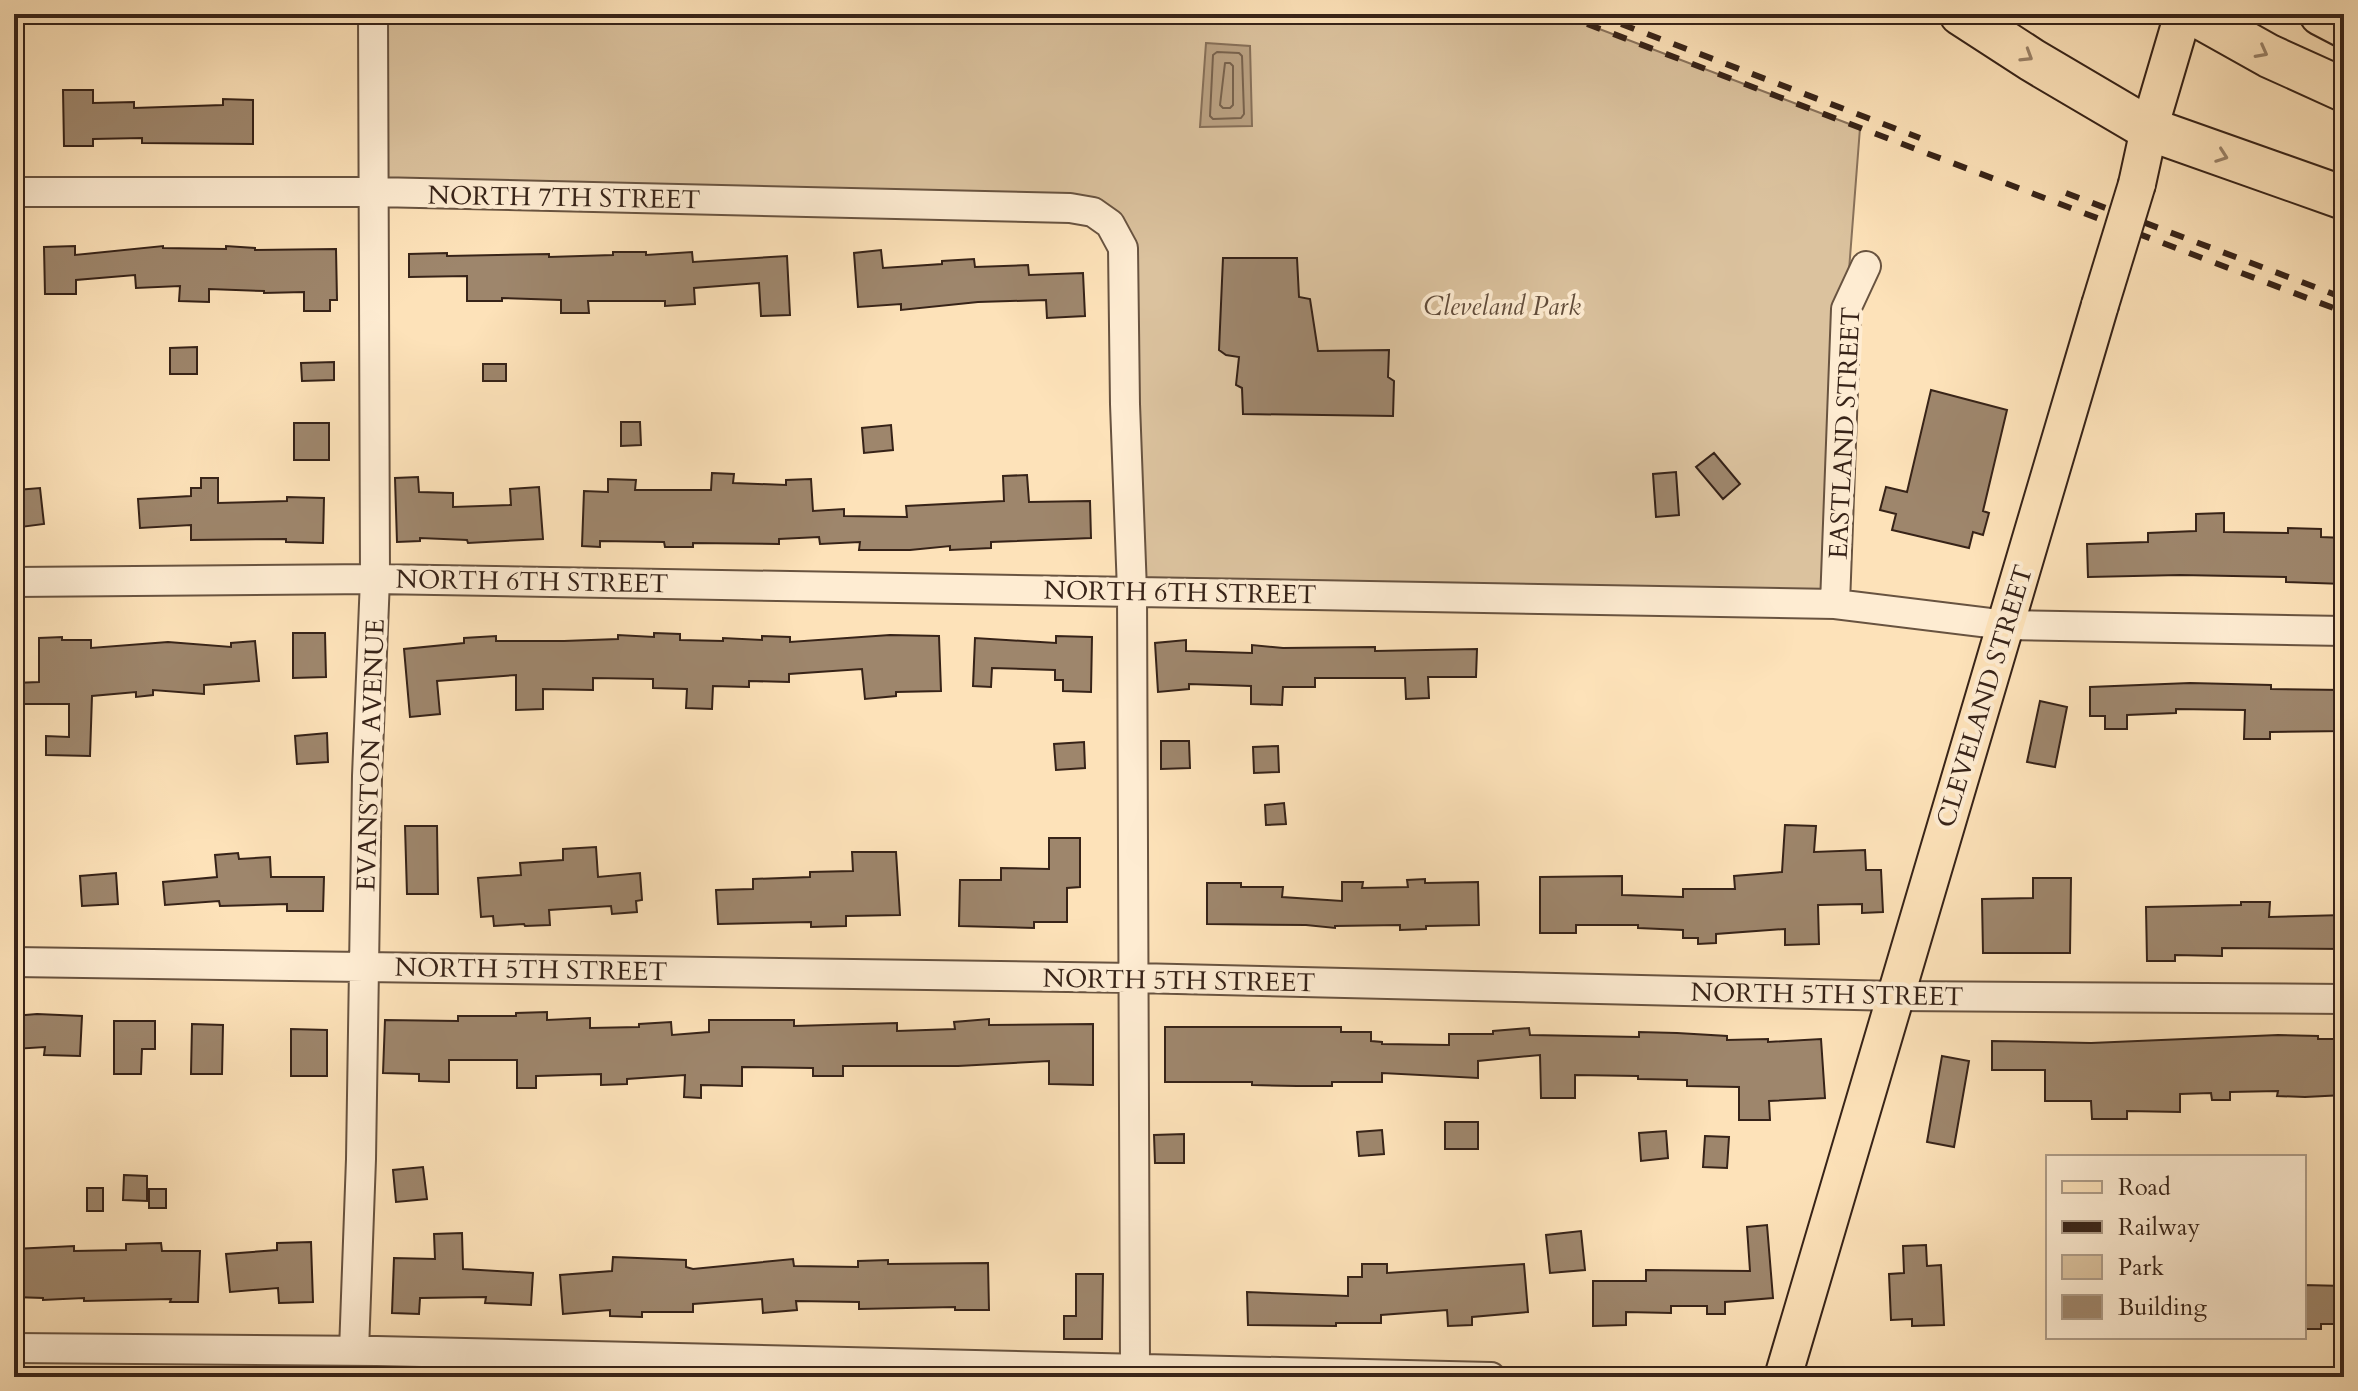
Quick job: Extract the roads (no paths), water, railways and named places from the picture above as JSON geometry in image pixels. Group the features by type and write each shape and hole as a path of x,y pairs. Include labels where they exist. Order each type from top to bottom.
{"highway":[{"path":"1961,14 2149,129 2344,198"},
{"path":"2194,14 2269,56 2344,90"},
{"path":"2321,14 2344,26"}],"main road":[{"name":"CLEVELAND STREET","path":"1783,1377 2137,184 2149,129 2183,14"}],"street":[{"name":"EVANSTON AVENUE","path":"354,1351 367,776 375,579 373,14"},
{"name":"NORTH 7TH STREET","path":"14,192 375,192 1070,208 1093,212 1110,224 1123,248 1132,591"},
{"name":"EASTLAND STREET","path":"1835,604 1846,309 1866,266"},
{"name":"NORTH 6TH STREET","path":"14,582 375,579 1835,604 2006,625 2344,631"},
{"path":"1132,591 1135,1368"},
{"name":"NORTH 5TH STREET","path":"14,962 1135,978 1898,996 2344,999"},
{"path":"14,1348 354,1351 664,1367 1135,1368 1491,1377"}],"water":[{"path":"1206,43 1250,46 1252,126 1200,127"}],"railway":[{"path":"1561,14 2344,312"},
{"path":"1595,14 1920,138"},
{"path":"2066,193 2344,298"}],"park label":[{"name":"Cleveland Park","path":"1502,306"}]}
